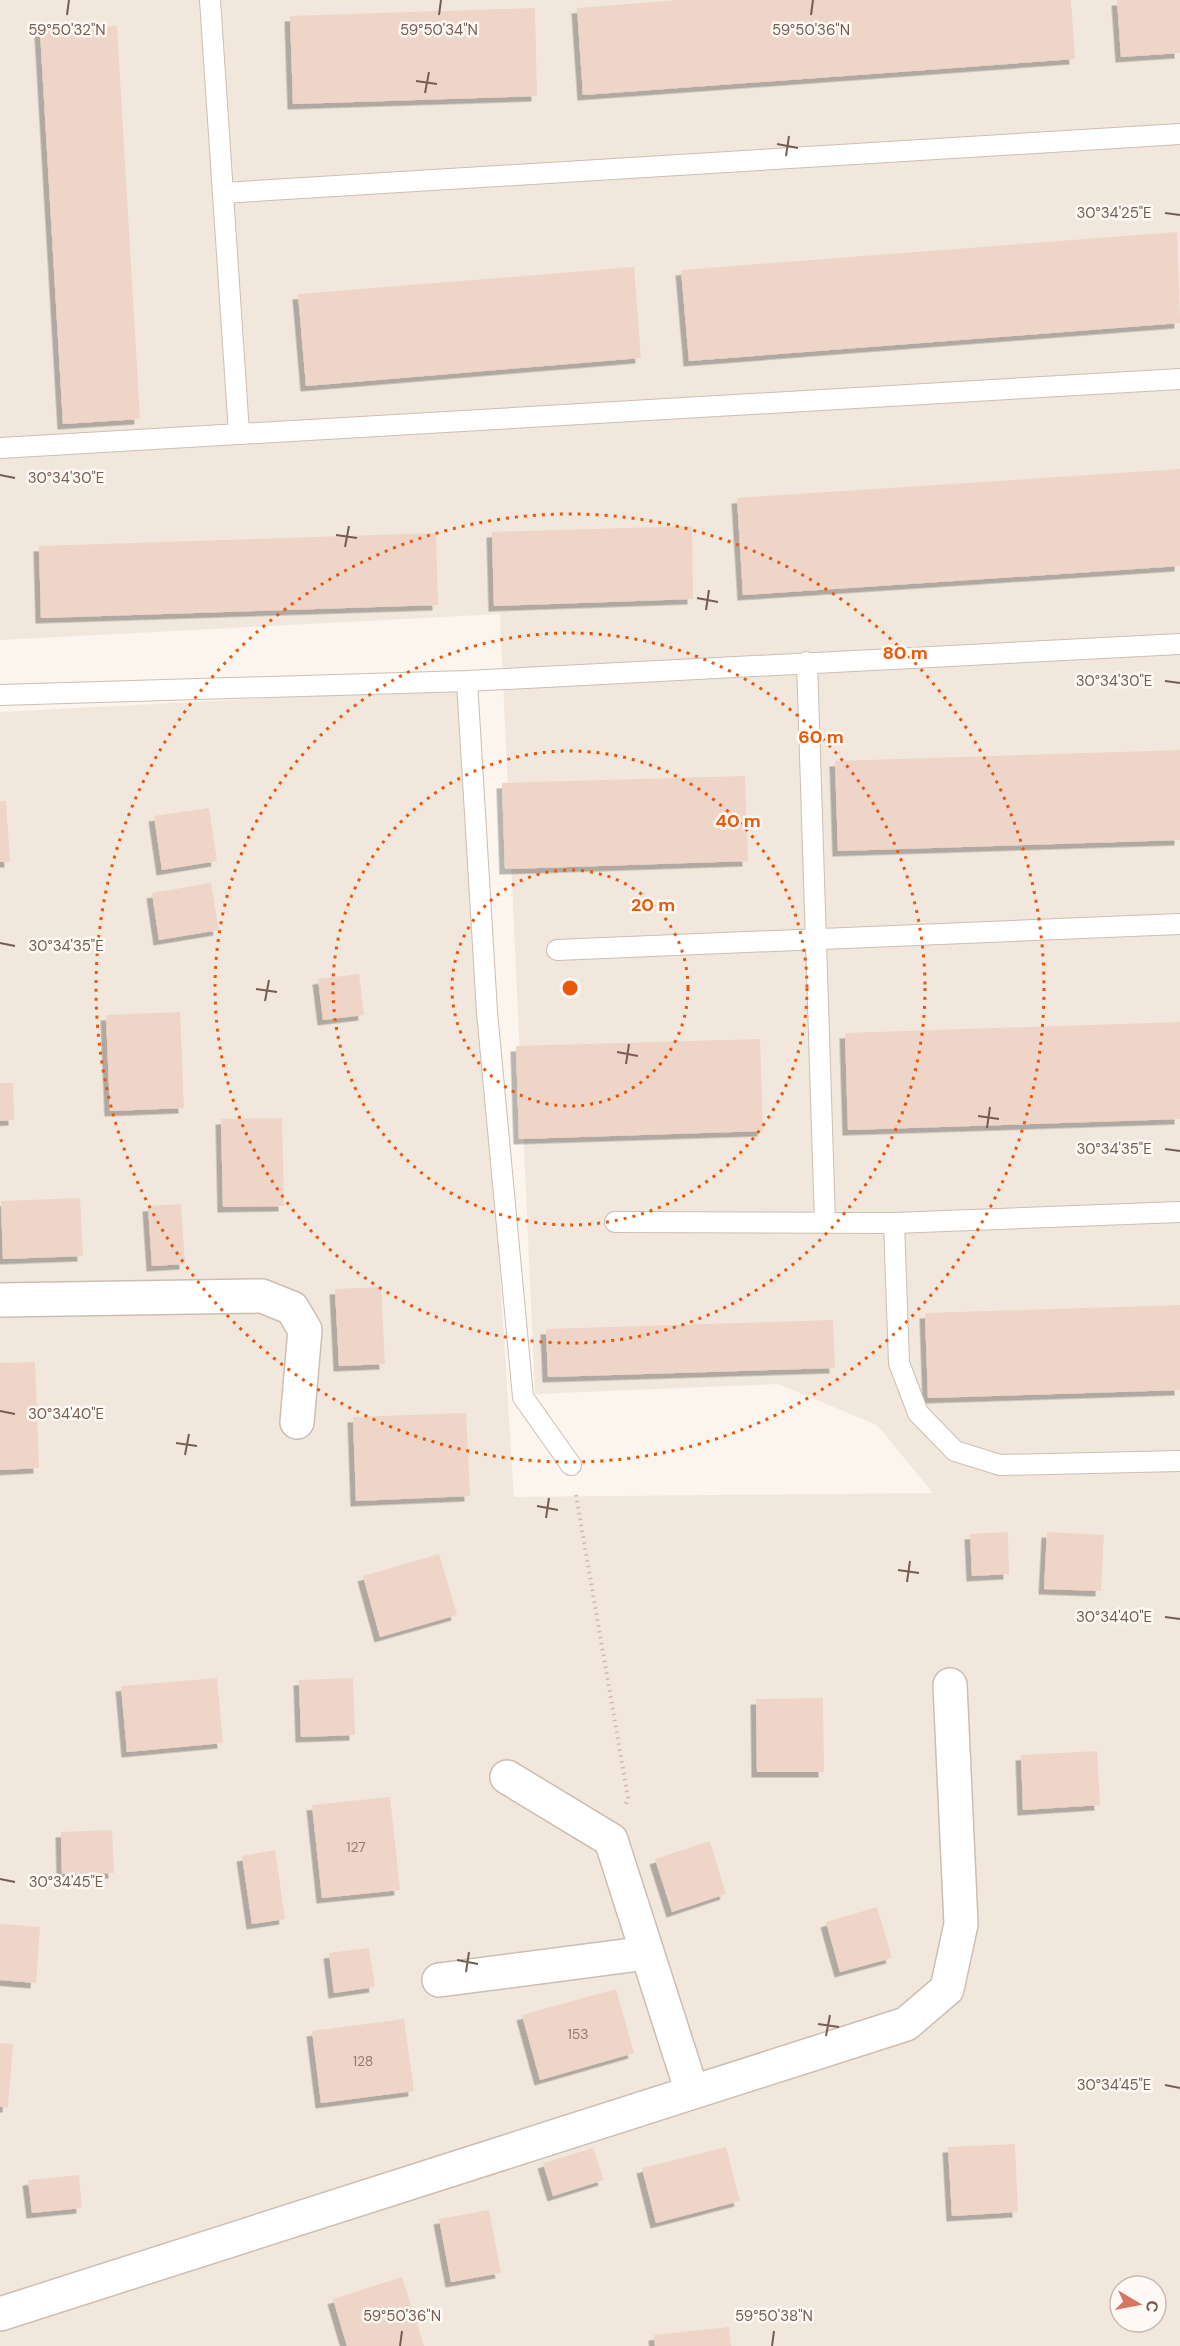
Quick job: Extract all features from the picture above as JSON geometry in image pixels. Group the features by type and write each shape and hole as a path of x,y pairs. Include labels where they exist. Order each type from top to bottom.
{"street":[{"path":"0,1300 262,1296 292,1308 305,1330 297,1422"},
{"path":"0,2314 906,2024 947,1989 962,1924 950,1686"},
{"path":"507,1777 611,1840 692,2092"},
{"path":"439,1980 647,1953"}],"lane":[{"path":"210,0 239,433"},
{"path":"223,193 1180,134"},
{"path":"0,448 1180,380"},
{"path":"0,695 467,681 807,662 1180,645"},
{"path":"807,662 825,1222"},
{"path":"467,681 487,1012 523,1397 571,1465"},
{"path":"557,950 1180,924"},
{"path":"615,1222 894,1223 1180,1212"},
{"path":"894,1223 899,1363 918,1413 954,1451 1000,1465 1180,1461"}],"path":[{"path":"571,1465 628,1798 611,1840"}],"shaded area":[{"path":"0,0 1180,0 1180,2346 0,2346 0,712 463,688 514,1497 933,1493 877,1425 778,1384 535,1394 500,614 0,640"}],"building":[{"path":"679,0 1071,0 1075,59 583,95 577,8"},
{"path":"1117,0 1180,0 1180,53 1121,57"},
{"path":"535,8 537,96 293,104 290,16"},
{"path":"117,26 140,419 63,424 40,31"},
{"path":"1177,232 1180,323 689,361 681,270"},
{"path":"634,267 641,358 306,386 298,294"},
{"path":"1180,469 1180,566 743,595 737,498"},
{"path":"692,526 693,599 494,606 492,532"},
{"path":"436,533 438,605 41,618 39,546"},
{"path":"1180,750 1180,840 838,851 835,761"},
{"path":"745,776 748,861 505,869 502,783"},
{"path":"0,801 6,801 10,862 0,862"},
{"path":"209,808 217,861 162,870 154,816"},
{"path":"211,883 219,930 159,940 152,893"},
{"path":"359,974 364,1015 323,1020 318,979"},
{"path":"180,1012 184,1108 110,1111 106,1015"},
{"path":"1180,1022 1180,1119 848,1130 845,1033"},
{"path":"760,1039 763,1131 519,1139 516,1046"},
{"path":"0,1083 13,1083 14,1120 0,1121"},
{"path":"282,1118 284,1206 223,1207 221,1119"},
{"path":"80,1198 83,1256 3,1259 1,1201"},
{"path":"181,1204 185,1264 152,1266 148,1206"},
{"path":"381,1287 385,1364 339,1366 335,1289"},
{"path":"1180,1305 1180,1390 928,1398 925,1313"},
{"path":"833,1320 835,1368 548,1377 546,1329"},
{"path":"35,1362 39,1468 0,1470 0,1363"},
{"path":"466,1413 470,1496 356,1501 353,1417"},
{"path":"1008,1532 1009,1574 972,1576 970,1534"},
{"path":"1047,1532 1104,1535 1101,1591 1044,1589"},
{"path":"439,1554 457,1615 380,1637 363,1576"},
{"path":"217,1678 223,1743 127,1752 121,1686"},
{"path":"353,1678 355,1735 301,1737 299,1680"},
{"path":"823,1698 824,1772 757,1772 756,1699"},
{"path":"1097,1751 1100,1805 1023,1810 1021,1755"},
{"path":"390,1797 400,1890 322,1898 312,1805"},
{"path":"112,1830 114,1873 62,1874 61,1832"},
{"path":"710,1841 726,1894 672,1912 655,1859"},
{"path":"275,1850 285,1919 252,1924 242,1856"},
{"path":"877,1907 892,1958 840,1972 826,1922"},
{"path":"0,1924 40,1927 36,1983 0,1980"},
{"path":"369,1948 375,1987 334,1993 329,1953"},
{"path":"616,1989 634,2053 540,2080 522,2015"},
{"path":"404,2019 414,2091 321,2103 312,2031"},
{"path":"0,2043 13,2044 8,2107 0,2107"},
{"path":"1015,2144 1018,2212 952,2216 948,2147"},
{"path":"726,2147 740,2201 656,2223 642,2168"},
{"path":"593,2148 604,2180 553,2196 543,2163"},
{"path":"79,2175 82,2208 32,2213 28,2180"},
{"path":"489,2210 501,2273 451,2282 439,2219"},
{"path":"402,2277 424,2346 347,2346 333,2299"},
{"path":"729,2327 731,2346 655,2346 654,2335"}]}
